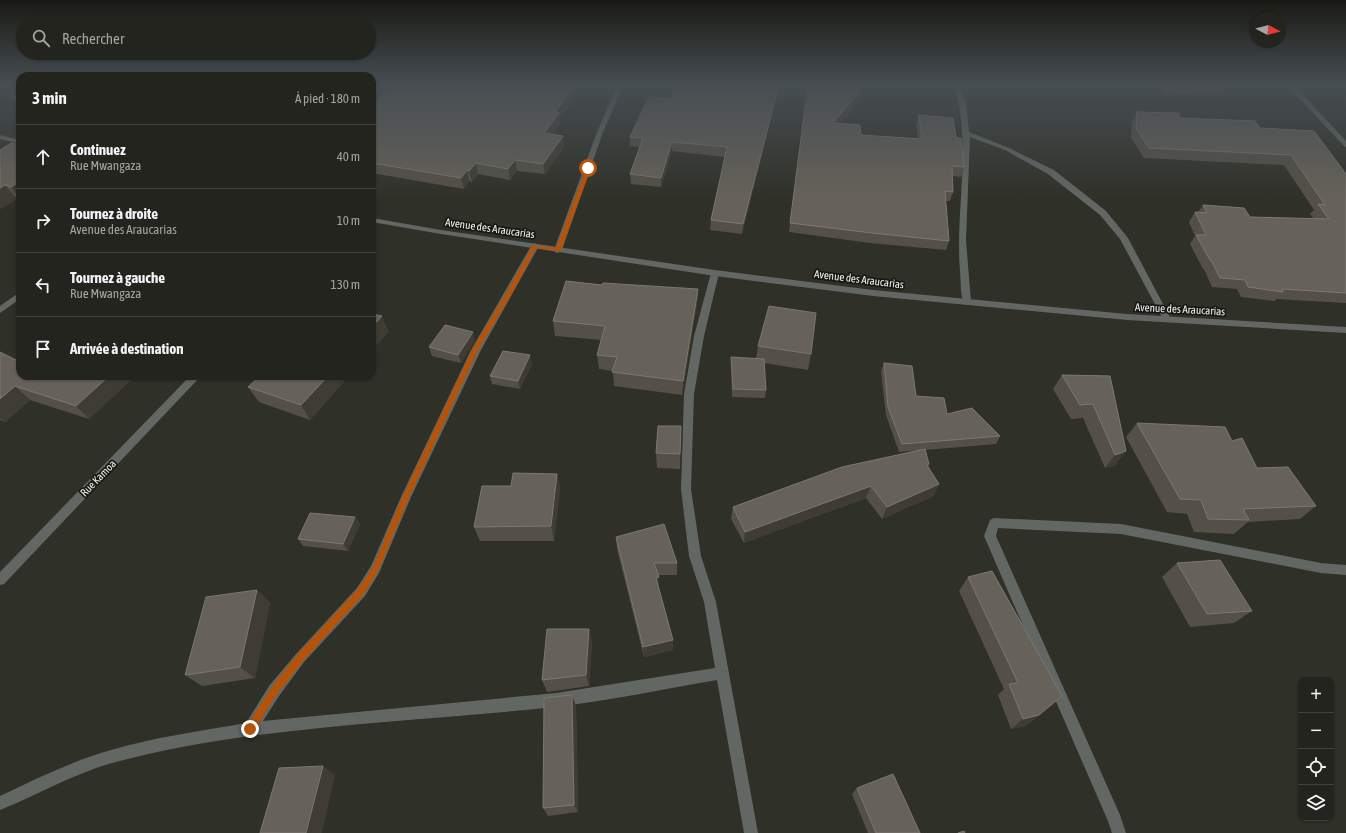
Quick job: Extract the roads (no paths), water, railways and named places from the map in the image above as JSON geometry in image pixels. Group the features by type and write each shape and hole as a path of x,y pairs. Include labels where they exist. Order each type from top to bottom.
{"street":[{"path":"558,250 604,123"},
{"path":"965,123 966,180 963,207 962,241 967,302"},
{"path":"1325,123 1346,145"},
{"path":"966,133 1007,149 1051,172 1104,213 1124,238 1167,319"},
{"path":"0,137 16,141"},
{"name":"Avenue des Araucarias","path":"376,221 441,232 715,273 873,293 1167,319 1346,330"},
{"path":"250,729 274,691 295,663 361,592 376,569 406,498 476,350 511,290 534,246"},
{"path":"715,273 699,336 689,394 686,489 695,556 710,602 751,833"},
{"path":"0,310 16,298"},
{"name":"Rue Kamoa","path":"0,580 192,380"},
{"path":"1119,833 1115,820 990,536 994,522 1121,529 1321,568 1346,570"},
{"path":"0,803 55,777 110,757 160,745 250,729 556,700 723,674"}]}
